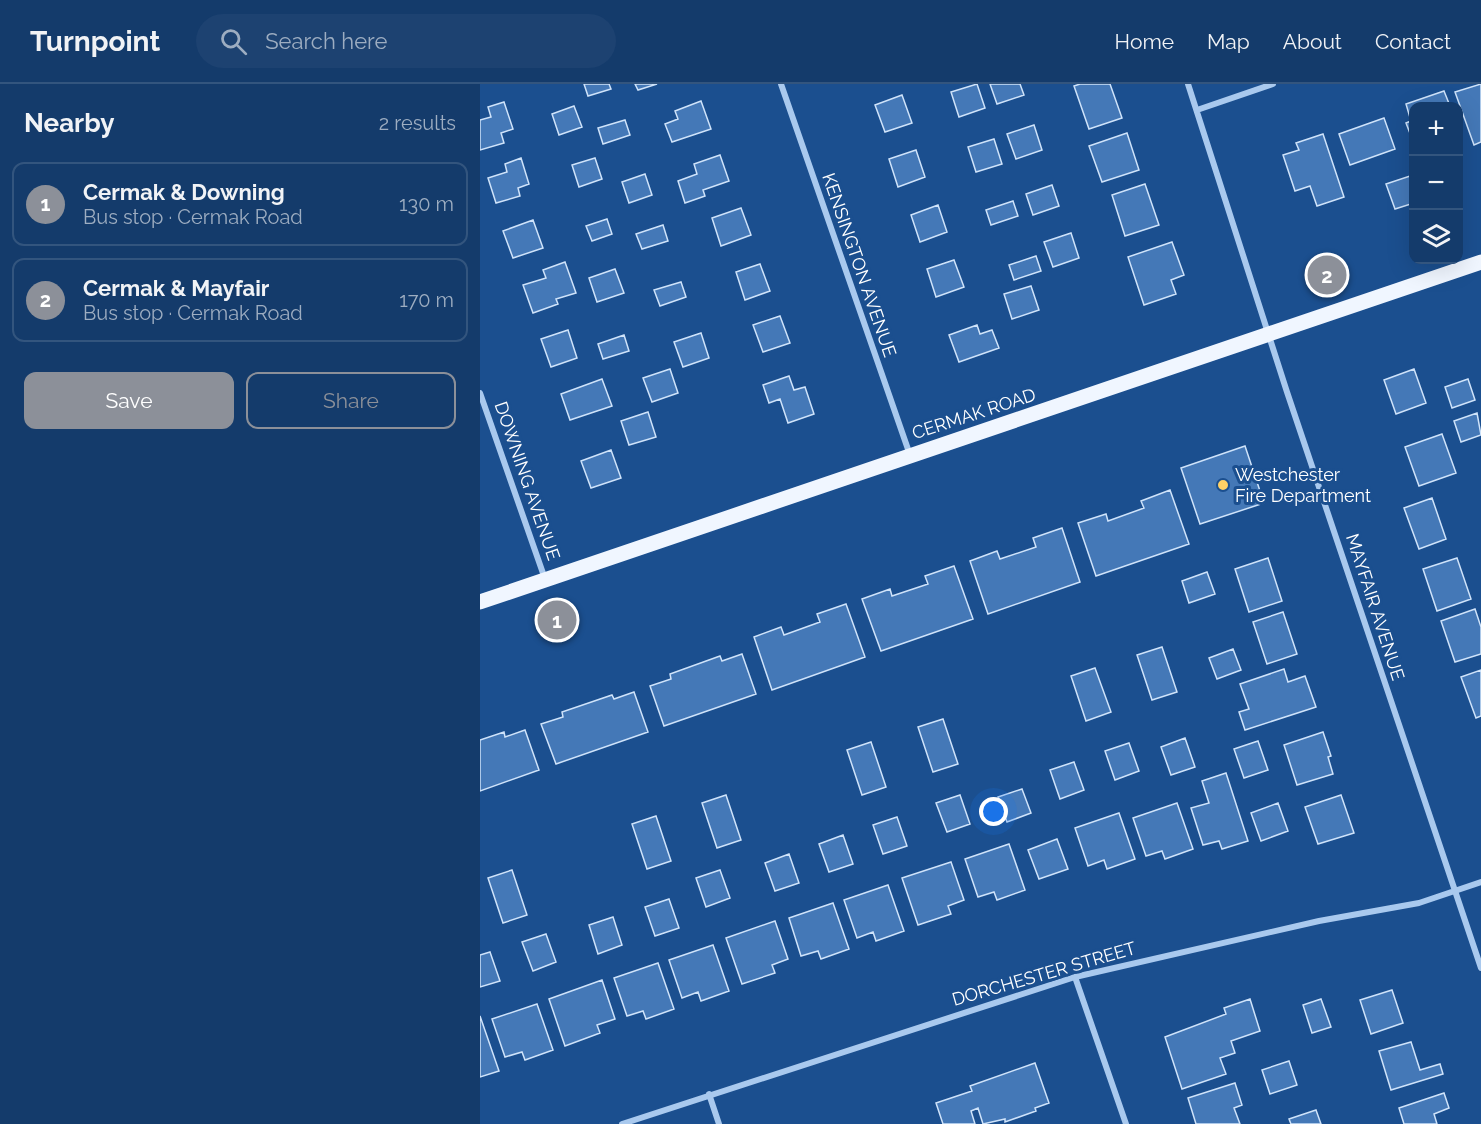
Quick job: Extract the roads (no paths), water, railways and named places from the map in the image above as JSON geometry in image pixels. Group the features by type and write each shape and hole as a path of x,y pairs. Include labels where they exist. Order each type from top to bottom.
{"main road":[{"name":"CERMAK ROAD","path":"480,602 1481,262"}],"street":[{"name":"KENSINGTON AVENUE","path":"781,84 910,456"},
{"name":"MAYFAIR AVENUE","path":"1188,84 1481,968"},
{"path":"1197,111 1273,84"},
{"name":"DOWNING AVENUE","path":"480,393 545,579"},
{"name":"DORCHESTER STREET","path":"622,1124 1075,977 1318,921 1419,903 1481,882"},
{"path":"1075,977 1126,1124"},
{"path":"709,1094 719,1124"}],"place":[{"name":"Cermak & Mayfair","path":"1327,275"},
{"name":"Westchester Fire Department","path":"1223,485"},
{"name":"Cermak & Downing","path":"557,620"}]}
